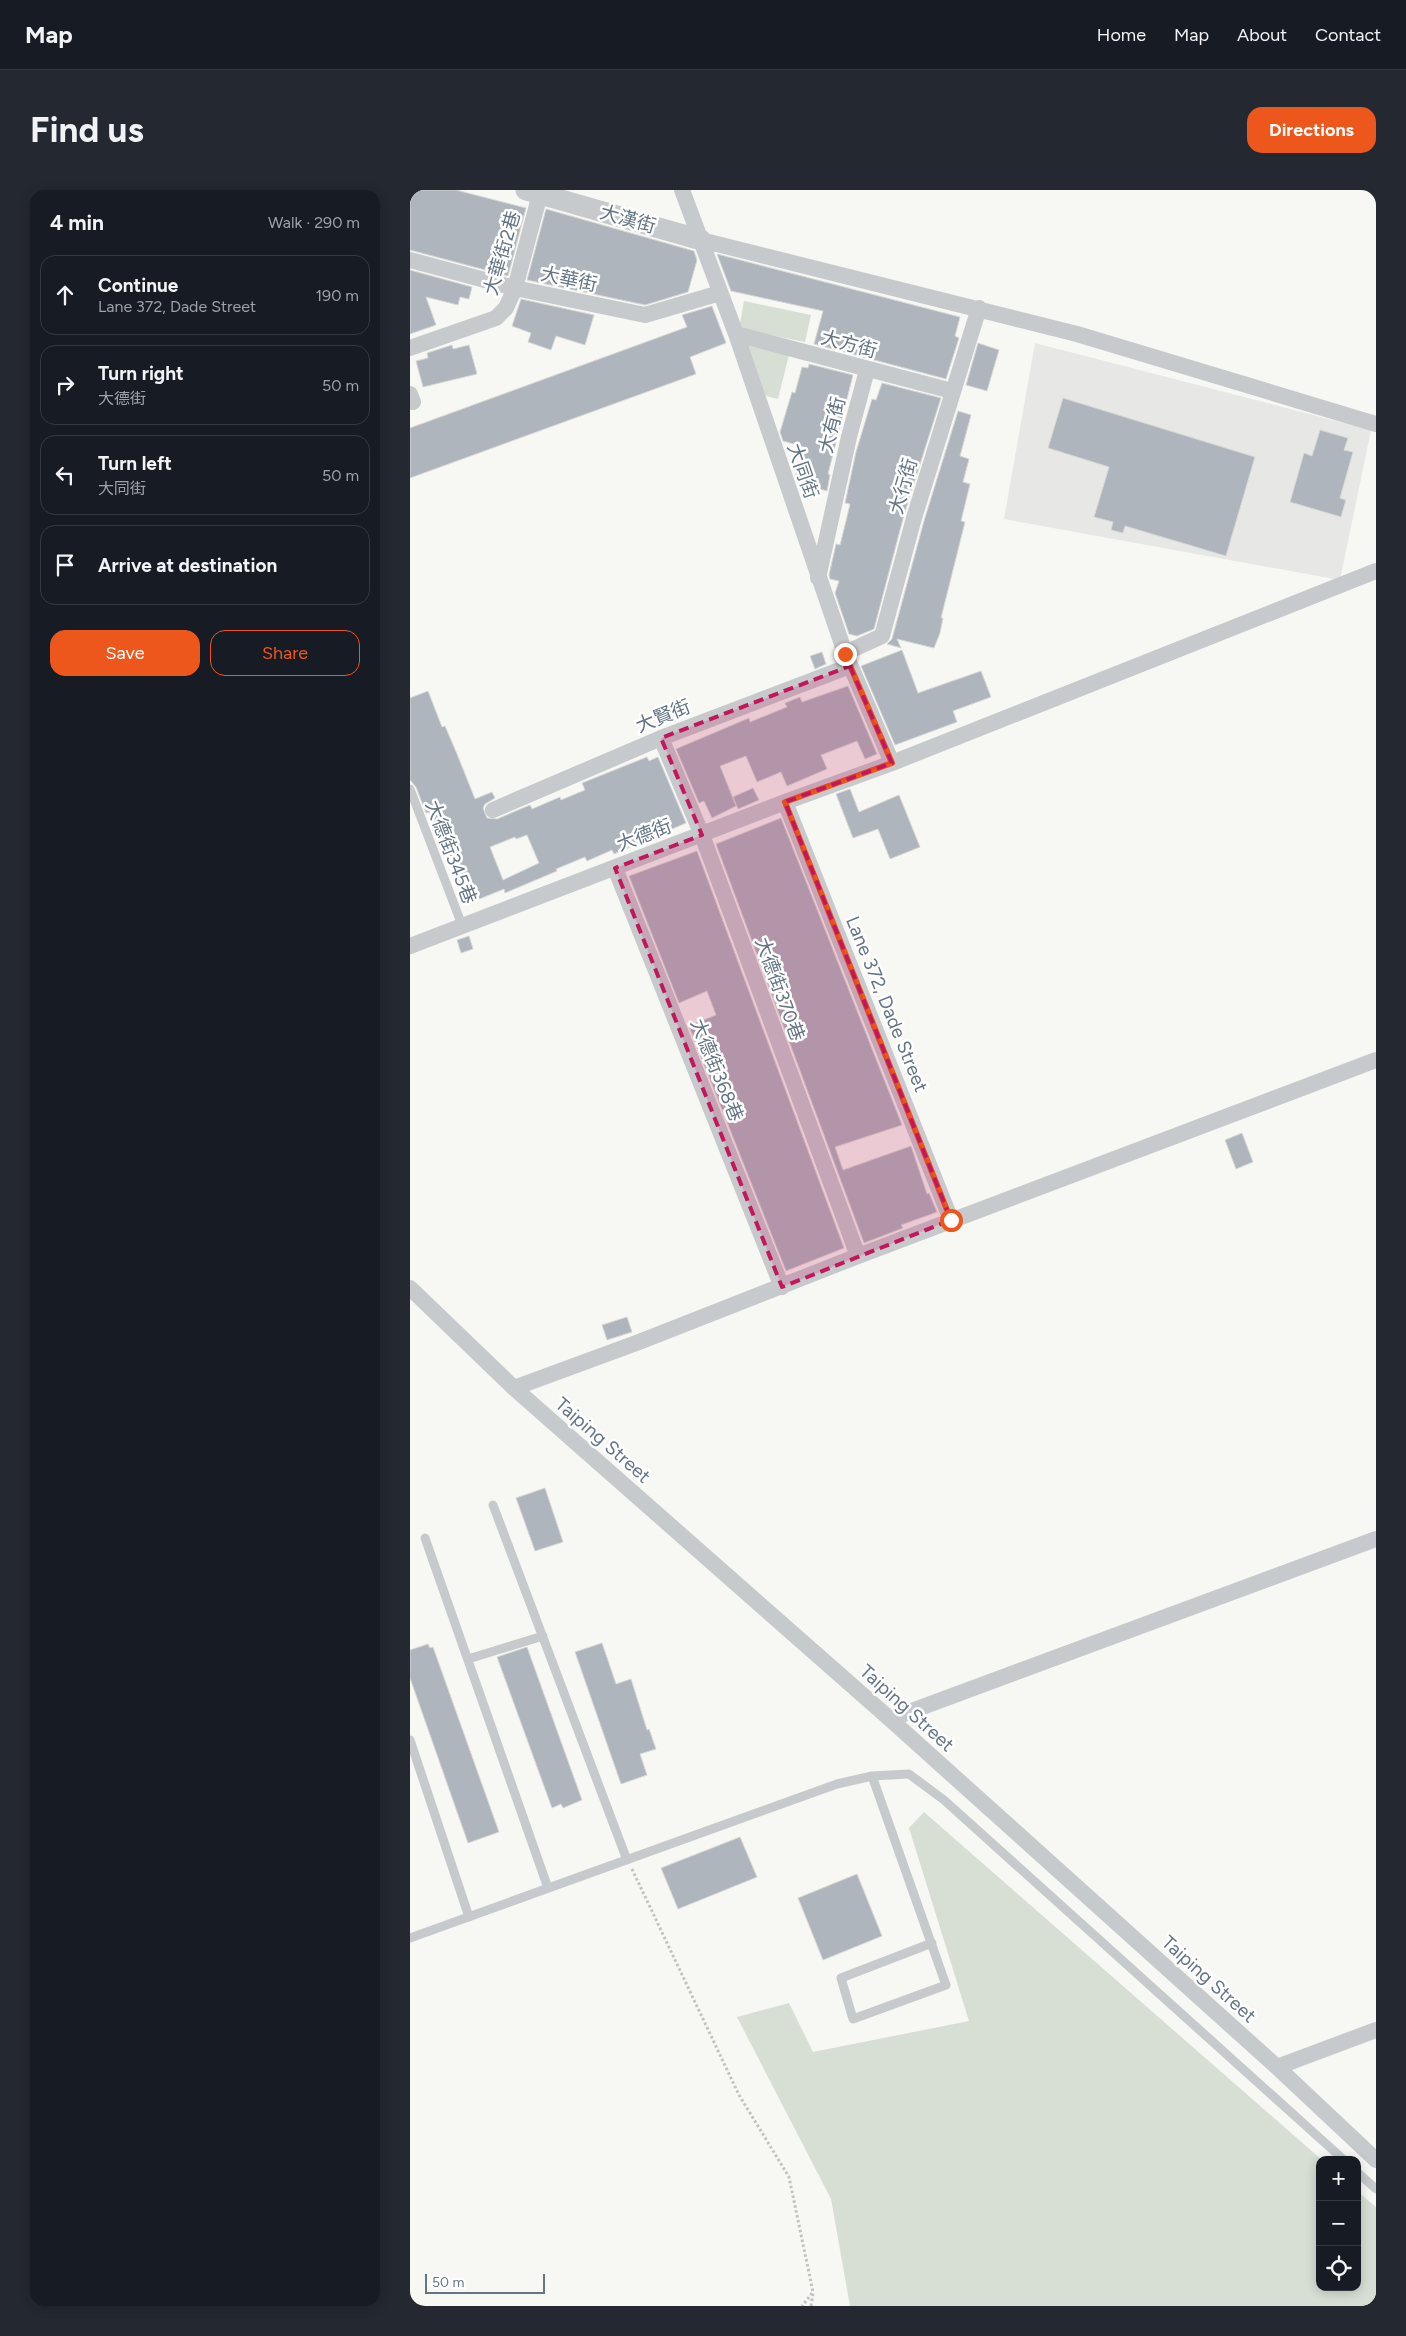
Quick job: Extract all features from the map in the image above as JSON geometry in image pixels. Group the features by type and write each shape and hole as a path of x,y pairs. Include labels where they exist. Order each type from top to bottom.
{"street":[{"name":"大同街","path":"682,190 736,334 847,660 892,763"},
{"name":"大漢街","path":"533,192 701,240"},
{"name":"大華街2巷","path":"410,348 496,318 506,308 515,288 533,192"},
{"path":"701,240 1077,334 1376,424"},
{"name":"大華街","path":"410,260 515,288 645,315 720,293"},
{"name":"大行街","path":"847,660 882,636 914,518 979,308"},
{"name":"大方街","path":"736,334 952,391"},
{"name":"大有街","path":"818,578 849,438 867,370"},
{"name":"大德街","path":"410,946 785,802 892,763 1376,571"},
{"name":"大賢街","path":"493,810 847,660"},
{"name":"大德街370巷","path":"661,738 702,835 858,1256"},
{"name":"Lane 372, Dade Street","path":"785,802 951,1220"},
{"name":"大德街368巷","path":"615,868 782,1287"},
{"path":"514,1388 648,1339 951,1220 1376,1060"},
{"name":"Taiping Street","path":"410,1288 514,1388 890,1720 1277,2067 1376,2160"},
{"path":"890,1720 1376,1540"},
{"path":"1277,2067 1376,2030"}],"lane":[{"name":"大德街345巷","path":"410,789 462,926"},
{"path":"493,1505 627,1860"},
{"path":"424,1538 548,1888"},
{"path":"468,1659 543,1636"},
{"path":"410,1740 469,1917"},
{"path":"410,1938 838,1784 872,1776 909,1774 944,1800 1340,2156"},
{"path":"872,1776 932,1944 946,1985 853,2019 841,1978 932,1944"},
{"path":"1361,2176 1376,2189"}],"path":[{"path":"627,1860 739,2095 789,2177 813,2292 811,2306"},
{"path":"802,2306 813,2292"}],"highlighted area":[{"path":"850,666 892,763 785,802 951,1220 782,1287 615,868 702,835 661,738"}],"shaded area":[{"path":"744,301 811,315 805,342 739,329"},
{"path":"745,343 789,355 778,399 762,395"},
{"path":"1035,343 1371,430 1340,580 1004,519"},
{"path":"924,1812 1317,2156 1316,2291 1361,2291 1361,2194 1376,2207 1376,2306 850,2306 831,2199 737,2017 789,2003 813,2052 969,2021 909,1828"}],"building":[{"path":"410,190 456,190 526,208 508,276 410,250"},
{"path":"546,209 694,251 697,260 688,292 645,305 527,280"},
{"path":"717,254 960,317 955,336 959,338 946,379 814,344 823,311 731,291"},
{"path":"410,270 472,287 469,299 460,297 458,305 426,297 436,325 410,334"},
{"path":"521,299 594,315 585,345 556,336 551,350 528,342 531,333 512,326"},
{"path":"712,306 726,343 690,357 696,374 410,478 410,428 687,327 682,315"},
{"path":"978,343 999,350 987,391 966,385"},
{"path":"452,345 453,349 469,345 477,374 423,387 416,361 428,358 427,353"},
{"path":"809,364 853,375 828,474 830,475 827,491 797,483 795,477 804,447 783,441 780,432 792,392 795,393 802,367 808,368"},
{"path":"882,383 941,398 904,515 874,629 857,636 849,634 835,593 839,581 830,579 829,575 836,544 840,545 850,504 845,503 856,452 872,399 876,400"},
{"path":"1063,398 1255,457 1226,556 1125,526 1123,533 1111,530 1113,522 1094,517 1109,467 1048,448"},
{"path":"958,411 971,415 960,456 969,459 963,482 970,484 961,521 965,522 941,618 943,618 940,633 934,648 897,639 901,648 887,644 892,639 924,521"},
{"path":"1320,430 1348,438 1344,450 1353,452 1340,498 1346,500 1341,517 1290,502 1304,453 1312,456"},
{"path":"902,650 918,693 981,671 991,697 953,711 957,722 895,745 861,666"},
{"path":"822,652 826,664 815,669 810,656"},
{"path":"848,686 877,754 865,759 857,741 821,755 827,769 787,786 781,772 757,782 746,756 720,766 736,806 712,818 704,801 699,803 676,749 749,718 750,722 787,707 785,703 800,697 802,702"},
{"path":"428,691 442,727 445,726 475,799 492,792 495,798 485,804 483,808 487,818 497,819 530,805 532,809 560,797 561,800 585,790 582,783 647,757 649,761 658,757 686,823 614,854 612,850 587,861 585,857 505,893 504,889 467,904 430,812 426,813 416,787 410,780 410,698","holes":["527,835 539,863 503,880 490,847 515,837 516,839"]},
{"path":"753,788 759,800 738,809 733,797"},
{"path":"850,789 859,812 899,795 920,847 890,859 878,829 853,838 836,794"},
{"path":"781,818 902,1125 835,1147 843,1170 911,1146 927,1194 929,1193 937,1212 901,1225 903,1228 864,1243 716,844"},
{"path":"697,851 844,1248 786,1271 689,1026 716,1015 707,991 679,1003 629,876"},
{"path":"469,936 473,949 461,953 457,940"},
{"path":"1242,1133 1253,1162 1236,1169 1225,1140"},
{"path":"627,1317 632,1332 607,1340 602,1325"},
{"path":"545,1488 563,1542 535,1551 516,1498"},
{"path":"602,1643 616,1684 631,1679 647,1730 649,1729 656,1749 640,1754 647,1775 621,1784 575,1652"},
{"path":"428,1644 430,1648 433,1647 499,1832 468,1843 410,1678 410,1650"},
{"path":"527,1647 582,1800 563,1808 561,1804 552,1808 497,1657"},
{"path":"740,1837 757,1877 678,1909 661,1868"},
{"path":"857,1874 882,1936 823,1960 798,1898"}],"route":[{"path":"845,654 892,763 785,802 951,1220"}]}
